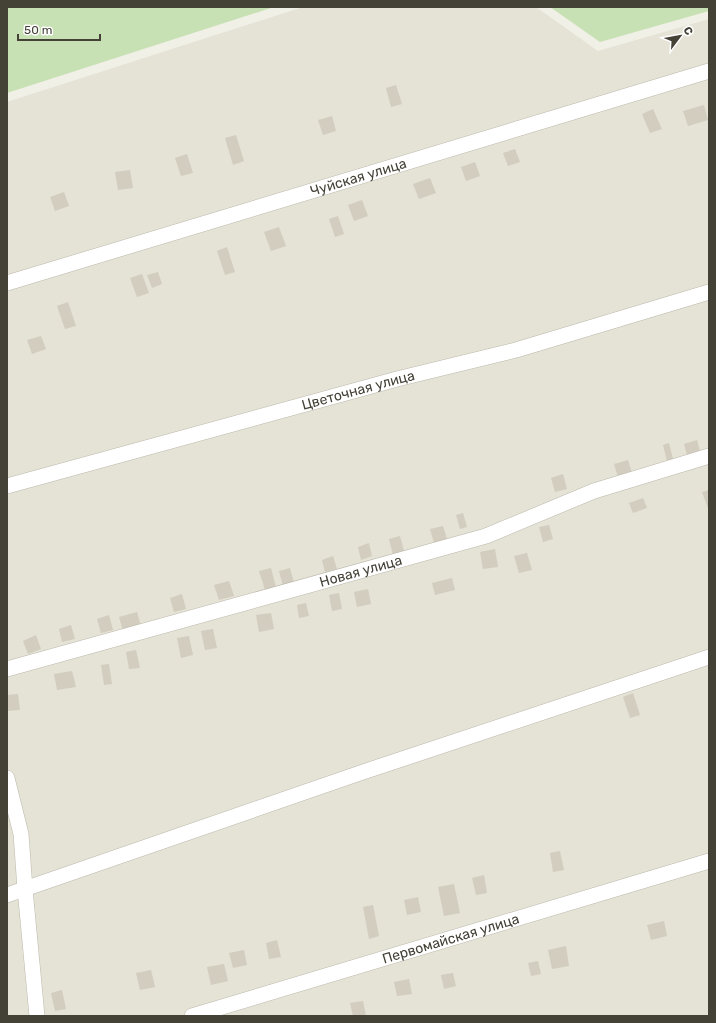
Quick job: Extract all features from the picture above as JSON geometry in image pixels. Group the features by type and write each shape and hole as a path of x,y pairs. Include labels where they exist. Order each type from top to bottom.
{"street":[{"name":"Чуйская улица","path":"7,283 709,71"},
{"name":"Цветочная улица","path":"7,486 397,379 516,350 709,292"},
{"name":"Новая улица","path":"7,669 486,536 594,491 709,456"},
{"path":"7,895 363,772 709,657"},
{"path":"7,778 21,834 37,1016"},
{"name":"Первомайская улица","path":"192,1016 709,861"}],"shaded area":[{"path":"303,7 536,7 598,51 709,19 709,1016 7,1016 7,102"}],"green space":[{"path":"7,7 274,7 7,93"},
{"path":"550,7 709,7 709,11 600,42"}],"building":[{"path":"396,85 402,104 391,107 386,88"},
{"path":"704,105 708,120 688,126 683,111"},
{"path":"653,109 662,129 650,133 642,114"},
{"path":"332,116 336,131 323,135 318,120"},
{"path":"236,135 244,161 233,165 225,138"},
{"path":"515,149 520,162 508,166 503,153"},
{"path":"187,154 193,173 181,176 175,158"},
{"path":"475,162 480,176 466,181 461,167"},
{"path":"130,170 133,188 118,190 115,172"},
{"path":"430,178 436,193 419,199 413,184"},
{"path":"64,192 69,206 55,211 50,197"},
{"path":"362,200 368,216 354,221 348,205"},
{"path":"338,216 344,234 335,237 329,219"},
{"path":"279,227 286,246 271,251 264,232"},
{"path":"227,247 235,272 225,275 217,251"},
{"path":"158,272 162,284 152,288 147,275"},
{"path":"142,274 149,293 137,297 130,278"},
{"path":"68,302 76,326 65,329 57,306"},
{"path":"41,336 46,349 32,354 27,340"},
{"path":"697,440 701,455 688,459 684,444"},
{"path":"669,443 673,459 667,461 663,445"},
{"path":"628,460 632,473 618,477 614,464"},
{"path":"563,474 567,489 555,492 551,478"},
{"path":"709,490 709,511 702,492"},
{"path":"643,498 647,508 633,513 629,503"},
{"path":"463,513 467,527 460,529 456,515"},
{"path":"549,525 553,539 543,542 539,527"},
{"path":"443,526 447,539 434,543 430,529"},
{"path":"400,536 404,551 393,555 389,539"},
{"path":"369,543 372,556 361,560 358,547"},
{"path":"495,549 498,567 483,569 480,552"},
{"path":"527,553 532,570 519,573 514,556"},
{"path":"333,556 337,569 325,572 322,560"},
{"path":"271,568 276,587 265,590 259,571"},
{"path":"290,568 294,583 283,586 279,571"},
{"path":"452,578 455,590 435,595 432,583"},
{"path":"229,581 234,596 219,600 214,585"},
{"path":"368,589 371,604 357,607 354,592"},
{"path":"339,593 342,609 332,611 329,595"},
{"path":"182,594 186,609 174,612 170,598"},
{"path":"306,603 309,616 299,618 297,605"},
{"path":"137,612 141,626 123,631 119,617"},
{"path":"271,613 274,629 259,632 256,615"},
{"path":"109,615 113,630 101,633 97,619"},
{"path":"71,625 75,639 62,642 59,629"},
{"path":"213,629 217,648 205,650 201,631"},
{"path":"36,635 41,649 28,654 23,641"},
{"path":"189,636 193,655 181,658 177,638"},
{"path":"136,650 140,668 129,669 126,652"},
{"path":"109,664 112,684 104,685 101,665"},
{"path":"72,671 76,687 57,690 54,674"},
{"path":"633,693 640,715 630,718 623,697"},
{"path":"18,694 20,710 7,711 7,695"},
{"path":"560,851 564,870 553,872 550,853"},
{"path":"484,875 487,893 476,895 472,878"},
{"path":"454,884 460,913 444,916 438,887"},
{"path":"418,897 421,912 407,915 404,900"},
{"path":"373,905 379,936 369,939 363,907"},
{"path":"664,921 667,936 651,940 647,925"},
{"path":"277,940 281,957 269,959 266,943"},
{"path":"566,946 569,966 552,969 548,950"},
{"path":"244,950 247,965 233,968 229,953"},
{"path":"538,961 541,974 531,976 528,963"},
{"path":"224,964 228,981 211,985 207,967"},
{"path":"151,970 155,987 140,990 136,973"},
{"path":"453,973 456,986 444,989 441,975"},
{"path":"409,979 412,994 397,996 394,982"},
{"path":"62,990 66,1009 55,1011 51,993"},
{"path":"363,1001 366,1016 353,1016 350,1003"}]}
